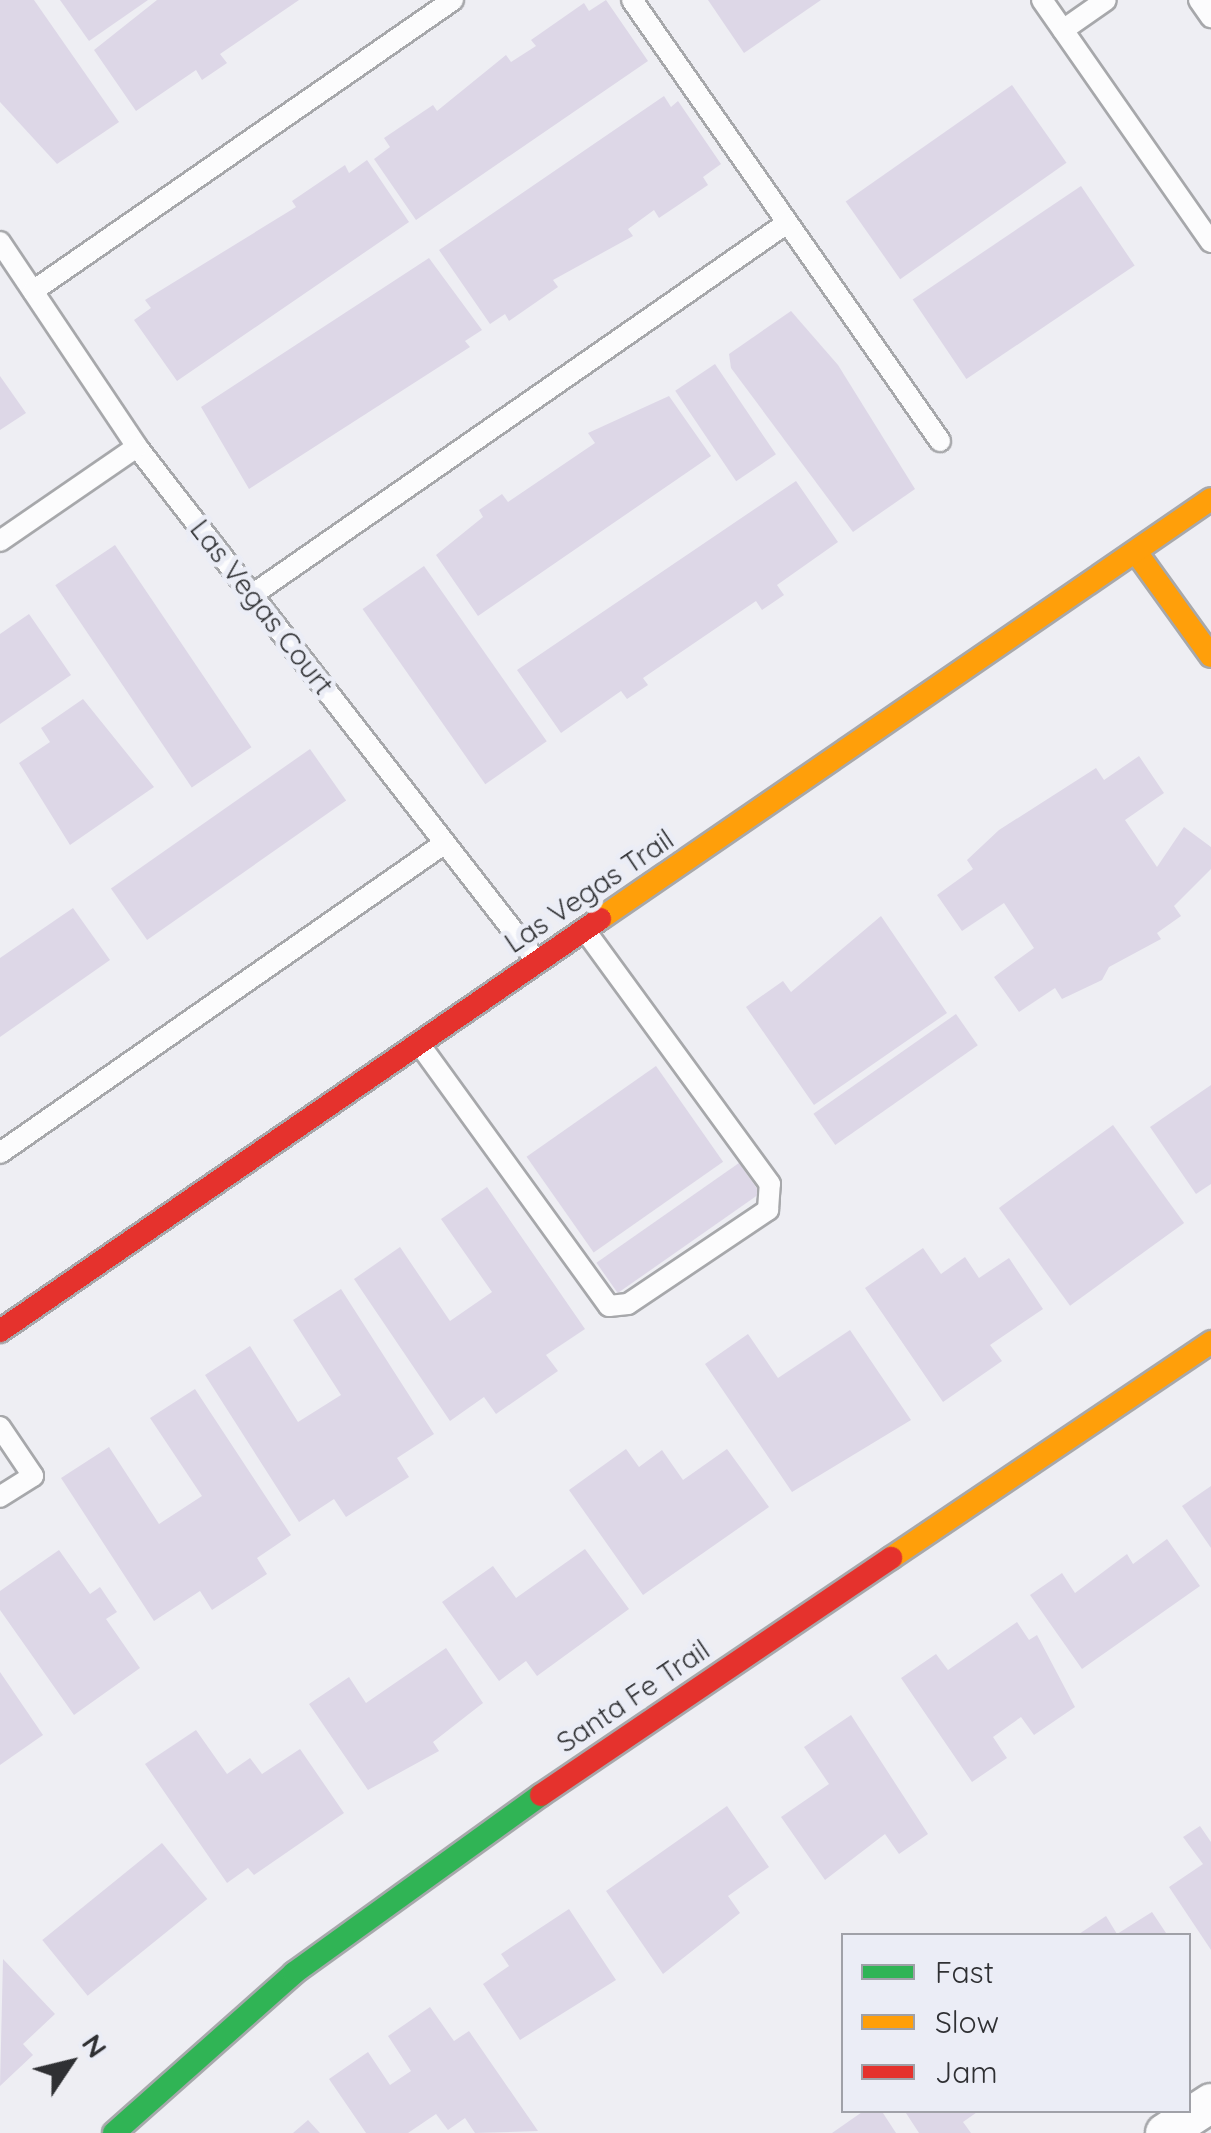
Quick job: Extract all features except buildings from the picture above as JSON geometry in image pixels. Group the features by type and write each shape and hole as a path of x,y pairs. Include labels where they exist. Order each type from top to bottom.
{"main road":[{"name":"Las Vegas Trail","path":"1,1327 1211,499"},
{"path":"1136,552 1211,656"},
{"name":"Santa Fe Trail","path":"114,2133 294,1973 426,1873 1211,1342"}],"street":[{"path":"1164,2133 1211,2102"}],"lane":[{"path":"33,291 453,0"},
{"path":"632,0 940,441"},
{"path":"1042,0 1211,242"},
{"path":"1063,30 1106,0"},
{"path":"1199,0 1211,17"},
{"path":"252,595 787,223"},
{"name":"Las Vegas Court","path":"0,242 137,448 538,962"},
{"path":"0,541 137,448"},
{"path":"0,1154 444,843"},
{"path":"418,1044 609,1306 628,1304 768,1210 770,1184 584,930"},
{"path":"0,1427 33,1476 0,1497"}],"traffic: fast":[{"path":"114,2133 294,1973 541,1795"}],"traffic: slow":[{"path":"600,919 1211,499"},
{"path":"1136,552 1211,656"},
{"path":"891,1558 1211,1342"}],"traffic: jam":[{"path":"0,1331 600,919"},
{"path":"541,1795 891,1558"}]}
